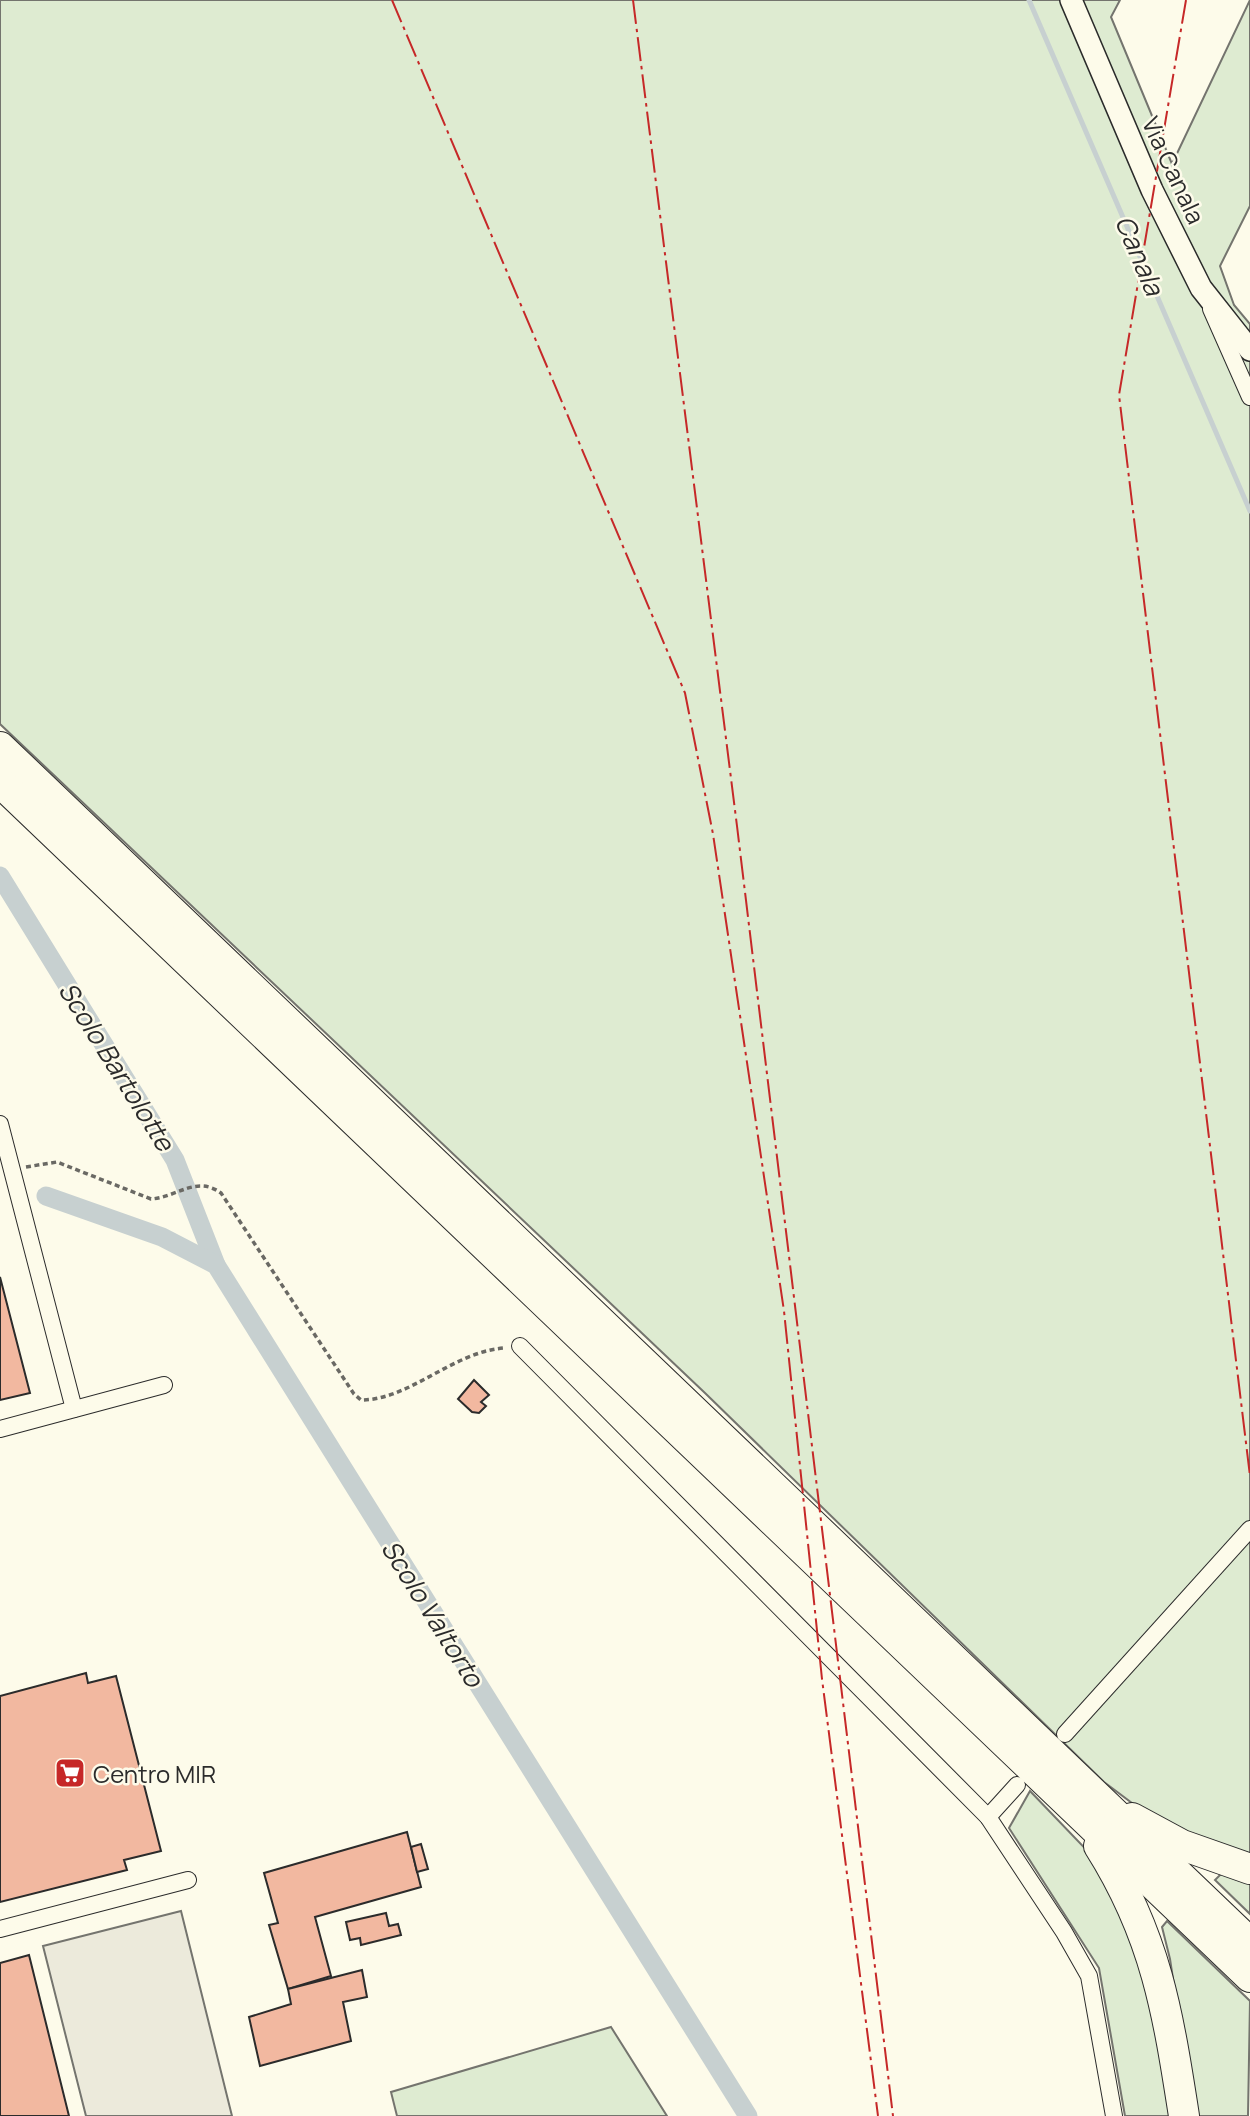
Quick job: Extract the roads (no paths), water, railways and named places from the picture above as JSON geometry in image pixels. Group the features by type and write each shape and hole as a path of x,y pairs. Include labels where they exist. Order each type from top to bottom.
{"highway":[{"path":"0,747 482,1205 1095,1798 1250,1943"},
{"path":"0,782 1250,1977"},
{"path":"1054,1788 1102,1850 1142,1926 1167,2010 1184,2116"},
{"path":"1095,1798 1182,1844 1250,1869"}],"street":[{"name":"Via Canala","path":"1071,0 1153,190 1201,288 1250,350"},
{"path":"1201,288 1250,397"},
{"path":"0,1124 74,1409"},
{"path":"520,1346 988,1817 1064,1931 1089,1976 1114,2116"},
{"path":"0,1429 164,1385"},
{"path":"1065,1734 1250,1529"},
{"path":"988,1817 1017,1784"},
{"path":"0,1929 188,1880"}],"waterway":[{"name":"Canala","path":"1029,0 1250,511"},
{"name":"Scolo Bartolotte","path":"0,876 175,1160 216,1265"},
{"name":"Scolo Valtorto","path":"46,1196 162,1237 216,1265 748,2116"}],"place":[{"name":"Centro MIR","path":"70,1773"}]}
